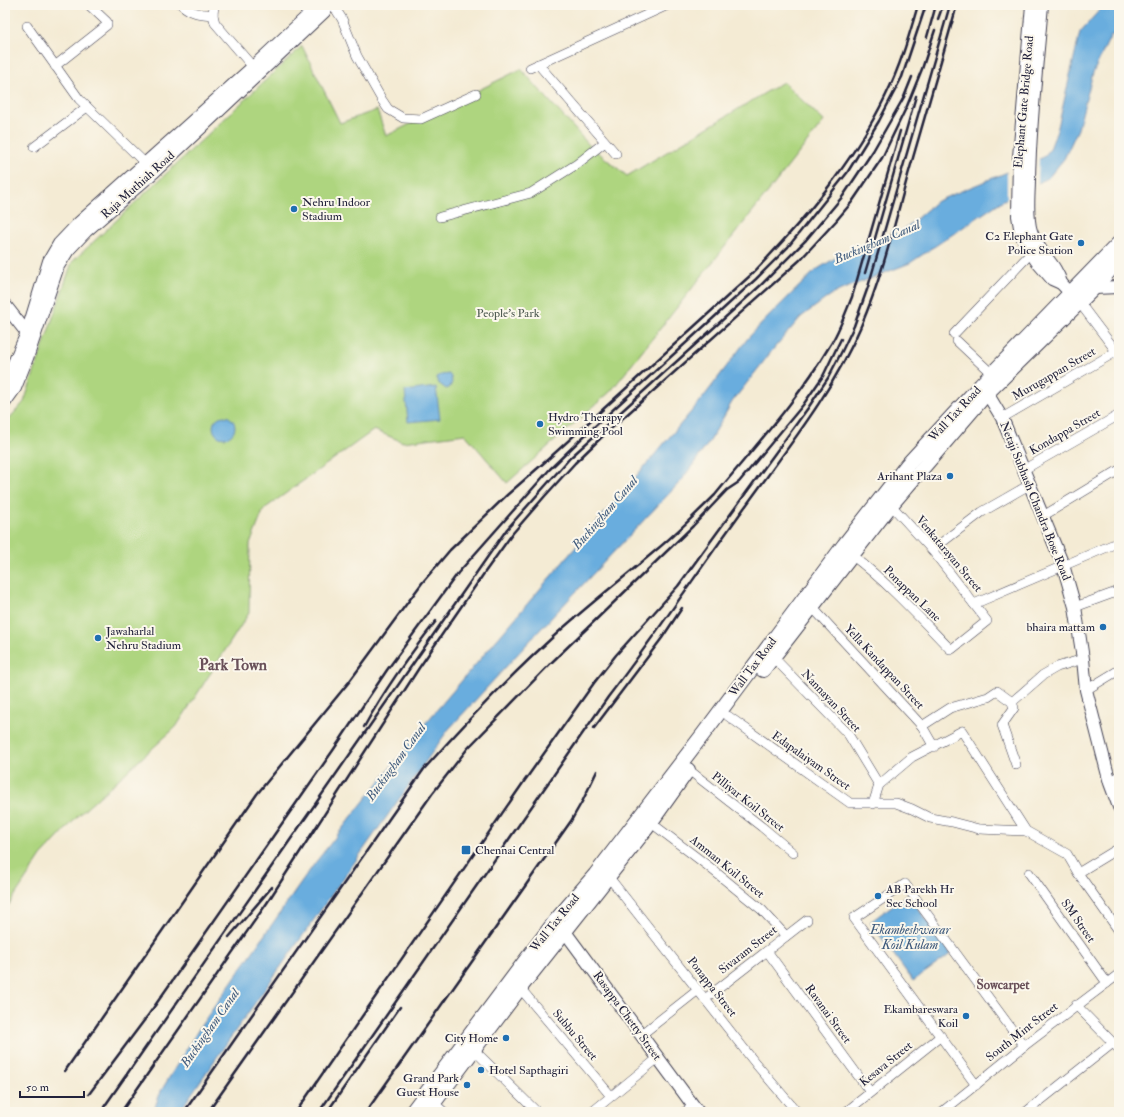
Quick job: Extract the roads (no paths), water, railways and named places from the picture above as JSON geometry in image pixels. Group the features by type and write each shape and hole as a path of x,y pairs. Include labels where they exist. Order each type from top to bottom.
{"main road":[{"name":"Raja Muthiah Road","path":"5,402 8,385 27,333 49,261 60,244 79,222 253,67 318,5"},
{"name":"Raja Muthiah Road","path":"8,385 27,358 58,266 68,250 86,231 155,172 318,17 328,5"},
{"name":"Elephant Gate Bridge Road","path":"1023,205 1032,5"},
{"name":"Elephant Gate Bridge Road","path":"1024,157 1042,5"},
{"path":"1023,205 1021,233 1027,247 1052,279 1070,293"},
{"path":"1023,205 1031,231 1037,244 1058,272 1070,293"},
{"name":"Wall Tax Road","path":"430,1107 520,988 650,822 684,766 844,545 907,465 984,389 992,374 1119,243"},
{"name":"Wall Tax Road","path":"412,1112 556,920 595,875 684,766 728,716 891,505 984,389 1070,293 1094,288 1119,261"},
{"path":"1094,288 1119,288"},
{"path":"5,305 27,333"},
{"name":"Netaji Subhash Chandra Bose Road","path":"984,389 1002,418 1063,565 1076,607 1086,690 1114,780 1119,807"},
{"name":"Rasappa Chetty Street","path":"556,920 658,1058 692,1110"}],"street":[{"path":"55,66 108,25 107,22 88,5"},
{"path":"182,5 198,14 213,15"},
{"path":"214,5 213,15 215,23 253,67"},
{"path":"333,5 342,19 357,56 388,109 403,118 421,119 476,94"},
{"path":"616,154 534,66 668,5"},
{"path":"27,26 79,99 155,172"},
{"path":"34,147 87,107"},
{"path":"440,217 531,193 577,164 605,142"},
{"path":"992,374 956,337 1031,253"},
{"path":"1070,293 1118,353"},
{"name":"Murugappan Street","path":"1002,418 1118,353"},
{"name":"Kondappa Street","path":"1023,470 1119,415"},
{"path":"1043,516 1119,470"},
{"path":"932,550 982,512 1029,485"},
{"name":"Venkatarayan Street","path":"891,505 932,550 987,620"},
{"path":"974,604 1119,542"},
{"name":"Ponappan Lane","path":"853,556 869,569 950,649 952,649 987,620"},
{"path":"1076,607 1119,592"},
{"name":"Yella Kandappan Street","path":"812,607 922,726 934,746"},
{"name":"Nannayan Street","path":"773,657 848,734 879,785"},
{"path":"1012,702 1048,672 1057,667 1083,659"},
{"path":"1086,690 1119,670"},
{"path":"922,726 950,708 988,698 997,691 1012,702 1014,708 1002,725 1016,765"},
{"name":"Edapalaiyam Street","path":"728,716 850,803 896,803 930,818 979,829 1026,831"},
{"path":"873,804 879,785 912,758 962,731 1026,831 1067,854 1078,873 1119,931"},
{"name":"Pilliyar Koil Street","path":"684,766 793,853"},
{"name":"Amman Koil Street","path":"650,822 708,866 762,910 786,936"},
{"path":"1078,873 1119,848"},
{"name":"SM Street","path":"1029,873 1107,983"},
{"name":"Ponappa Street","path":"608,876 756,1064 797,1112"},
{"path":"976,1085 854,918 905,884 1024,1046"},
{"name":"Sivaram Street","path":"705,999 807,920"},
{"name":"Ravanai Street","path":"767,951 870,1092"},
{"name":"South Mint Street","path":"942,1112 1076,1005 1119,974"},
{"name":"Subbu Street","path":"520,988 611,1096"},
{"path":"641,1035 698,990"},
{"path":"1026,1112 1116,1046 1076,1005"},
{"name":"Kesava Street","path":"846,1112 941,1036"},
{"path":"473,1049 537,1112"},
{"path":"592,1112 658,1058"},
{"path":"430,1107 444,1112"}],"water":[{"name":"Buckingham Canal","path":"1104,5 1119,5 1119,35 1111,35 1093,73 1078,129 1064,159 1048,178 1002,201 910,263 841,290 831,295 801,317 775,347 732,402 710,441 681,481 537,633 448,730 179,1112 153,1112 161,1091 200,1027 315,863 424,725 702,399 748,338 816,270 837,257 902,231 937,201 1044,157 1050,149 1058,127 1080,32"},
{"path":"449,374 452,382 450,387 446,389 437,382 437,377"},
{"path":"436,387 440,419 408,422 405,391"},
{"path":"224,416 232,419 235,427 232,435 224,438 216,435 213,427 216,419"},
{"name":"Ekambeshwarar Koil Kulam","path":"908,894 951,954 913,981 870,922"}],"railway":[{"path":"65,1071 257,794 349,682 422,583 450,550 507,495 752,274 790,233 826,190 858,145 885,97 900,63 918,5"},
{"path":"89,1094 149,1014 334,749 387,670 458,573 550,469 756,279 788,247 847,173 879,121 902,77 926,5"},
{"path":"927,37 936,5"},
{"path":"938,19 943,5"},
{"path":"296,1112 523,783 594,683 616,655 678,586 808,408 828,378 854,326 868,287 950,5"},
{"path":"319,1112 608,697 807,422 836,375 861,326 881,270 957,5"},
{"path":"121,1112 267,903 419,668 513,533 575,463 604,435 800,260 852,202 882,158 907,106 922,69 935,30"},
{"path":"104,1107 507,529 570,458 761,285 806,240 843,196 873,151 904,97 912,77"},
{"path":"865,273 916,96"},
{"path":"184,1112 424,769 520,668 578,615 671,538 715,495 775,423 817,367 833,341 852,297 900,131"},
{"path":"208,1112 432,794 468,748 551,663 693,526 727,490 739,482 803,405 823,376 841,339"},
{"path":"594,728 662,638 682,608"},
{"path":"364,727 398,672 436,621"},
{"path":"366,1112 571,821 597,771"},
{"path":"229,937 272,887"},
{"path":"327,1112 400,1007"}],"place":[{"name":"Nehru Indoor Stadium","path":"294,209"},
{"name":"C2 Elephant Gate Police Station","path":"1081,243"},
{"name":"Hydro Therapy Swimming Pool","path":"540,424"},
{"name":"Arihant Plaza","path":"950,476"},
{"name":"bhaira mattam","path":"1103,627"},
{"name":"Jawaharlal Nehru Stadium","path":"98,638"},
{"name":"Chennai Central","path":"466,850"},
{"name":"AB Parekh Hr Sec School","path":"878,896"},
{"name":"Ekambareswara Koil","path":"966,1016"},
{"name":"City Home","path":"506,1038"},
{"name":"Hotel Sapthagiri","path":"481,1070"},
{"name":"Grand Park Guest House","path":"467,1085"}],"district":[{"name":"Park Town","path":"233,665"},
{"name":"Sowcarpet","path":"1003,985"}],"park label":[{"name":"People's Park","path":"508,313"}]}
